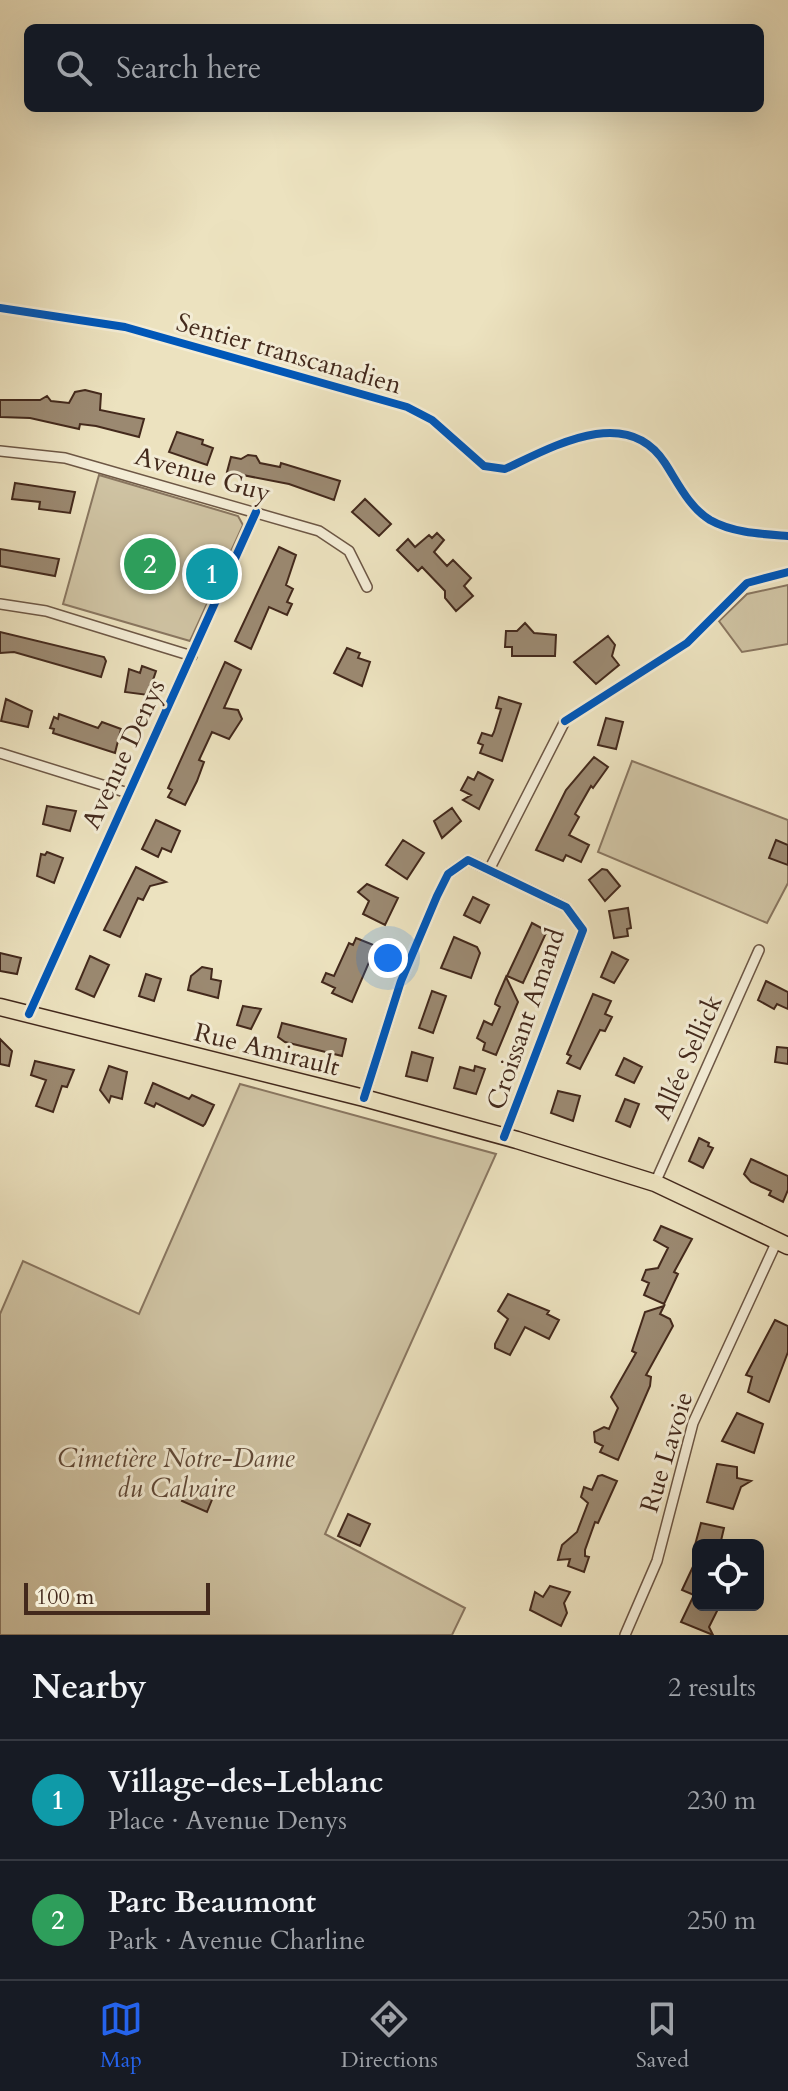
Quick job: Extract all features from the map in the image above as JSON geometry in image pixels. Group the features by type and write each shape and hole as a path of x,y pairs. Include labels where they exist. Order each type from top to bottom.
{"main road":[{"name":"Rue Amirault","path":"0,1007 364,1098 504,1137 655,1183 782,1243"}],"street":[{"name":"Avenue Guy","path":"0,451 65,458 319,531 349,551 367,587"},
{"name":"Avenue Denys","path":"29,1014 256,512"},
{"path":"0,604 46,611 192,656"},
{"path":"489,870 565,721"},
{"path":"0,753 128,793"},
{"name":"Croissant Amand","path":"364,1098 401,981 448,874 468,860 566,907 583,930 504,1137"},
{"name":"Allée Sellick","path":"655,1183 759,950"},
{"name":"Rue Lavoie","path":"625,1635 657,1561 693,1423 782,1243"}],"green space":[{"path":"99,475 238,516 243,525 190,641 63,604"},
{"path":"788,585 788,644 742,652 719,621 747,594"},
{"path":"632,761 788,820 788,883 767,923 598,852"},
{"name":"Cimetière Notre-Dame du Calvaire","path":"240,1084 496,1154 325,1534 465,1608 452,1635 0,1635 0,1314 23,1261 139,1314"}],"building":[{"path":"85,390 101,394 100,410 144,419 139,437 96,426 80,424 79,429 30,418 0,417 0,400 40,400 47,396 51,401 69,403 75,392"},
{"path":"177,432 203,440 202,444 213,448 207,465 169,452"},
{"path":"248,455 256,456 260,463 280,467 281,463 340,481 334,500 289,484 227,472 231,457 241,459"},
{"path":"15,483 75,492 70,513 39,509 40,502 12,499"},
{"path":"365,499 391,524 379,536 352,512"},
{"path":"437,533 444,540 434,552 447,566 453,560 471,578 464,586 473,596 456,611 445,598 445,591 422,567 418,571 397,550 408,539 415,547 429,535 432,538"},
{"path":"279,547 296,555 286,585 293,589 287,602 292,604 287,615 269,607 251,649 235,641"},
{"path":"0,549 59,559 55,576 0,566"},
{"path":"525,623 534,633 556,635 555,656 512,656 512,647 505,647 506,631 517,631"},
{"path":"0,632 104,657 106,661 101,677 14,652 0,653"},
{"path":"608,636 615,645 612,656 619,665 596,684 574,662"},
{"path":"347,648 360,653 358,658 370,662 362,686 334,673"},
{"path":"225,662 241,670 224,708 238,710 242,719 229,739 212,732 199,760 204,762 197,781 185,805 168,797 172,790 168,788"},
{"path":"142,666 156,671 148,695 125,692 129,669 140,673"},
{"path":"499,697 521,704 502,761 480,753 483,745 478,743 482,733 492,736 494,732 501,709 496,708"},
{"path":"6,699 32,711 28,727 1,721"},
{"path":"59,714 98,728 102,722 121,729 115,753 53,733 54,729 50,728 54,717 58,719"},
{"path":"606,718 623,722 616,749 598,745"},
{"path":"594,757 608,767 593,788 591,786 575,814 579,817 569,835 589,845 581,862 566,855 563,861 536,850 566,790"},
{"path":"478,772 493,780 479,809 463,800 471,795 461,790 468,777 474,780"},
{"path":"47,806 76,811 70,831 43,824"},
{"path":"452,808 461,821 442,838 434,821"},
{"path":"156,820 180,831 171,852 162,848 158,857 142,849"},
{"path":"403,840 424,853 407,879 386,865"},
{"path":"776,840 788,845 788,865 769,858"},
{"path":"47,852 63,858 54,883 37,876 41,854"},
{"path":"136,867 166,882 150,886 143,900 138,898 120,937 104,930"},
{"path":"602,869 607,870 620,886 605,901 589,880"},
{"path":"367,884 398,898 385,925 363,914 369,901 358,892"},
{"path":"473,897 489,905 480,923 464,915"},
{"path":"628,908 631,928 627,929 628,936 614,938 609,911"},
{"path":"532,923 547,931 523,983 507,976"},
{"path":"454,937 477,947 480,953 471,978 441,968"},
{"path":"356,938 376,946 352,1002 332,993 335,988 322,982 326,973 334,976 349,943 353,945"},
{"path":"612,952 628,960 614,983 601,977"},
{"path":"0,953 21,958 17,974 0,971"},
{"path":"90,956 109,965 94,997 76,989"},
{"path":"202,967 212,969 211,979 221,981 218,998 188,990 191,976"},
{"path":"146,974 161,979 154,1001 139,996"},
{"path":"506,977 518,1002 496,1055 483,1050 485,1043 477,1038 484,1021 492,1025 500,1007 495,1004 496,1000"},
{"path":"766,981 788,992 788,1009 777,1004 774,1009 758,1000"},
{"path":"432,991 446,996 433,1033 419,1028"},
{"path":"593,994 611,1001 605,1014 612,1017 605,1031 600,1030 580,1069 567,1063 571,1056 567,1054"},
{"path":"243,1006 261,1009 251,1029 237,1025"},
{"path":"282,1023 346,1039 342,1056 285,1042 278,1037"},
{"path":"0,1039 12,1051 9,1066 0,1064"},
{"path":"777,1047 788,1048 788,1064 775,1062"},
{"path":"412,1052 433,1058 427,1081 406,1076"},
{"path":"624,1058 642,1067 634,1083 616,1075"},
{"path":"35,1061 74,1070 67,1087 62,1086 53,1112 36,1106 46,1080 31,1075"},
{"path":"109,1066 127,1072 122,1099 111,1096 109,1102 100,1090"},
{"path":"475,1066 485,1069 476,1094 454,1088 460,1067 474,1071"},
{"path":"153,1083 189,1099 192,1095 214,1105 205,1124 203,1126 156,1103 154,1107 145,1103"},
{"path":"558,1091 580,1096 573,1121 551,1113"},
{"path":"625,1099 639,1104 630,1127 616,1121"},
{"path":"699,1138 713,1148 703,1168 689,1161"},
{"path":"751,1159 788,1176 788,1190 783,1202 769,1195 771,1191 751,1182 744,1174"},
{"path":"661,1226 692,1239 674,1272 678,1274 664,1304 644,1295 649,1283 642,1280 646,1270 658,1268 668,1248 654,1240"},
{"path":"508,1294 549,1311 547,1314 559,1320 549,1339 525,1327 510,1355 495,1348 508,1319 498,1311"},
{"path":"664,1306 660,1314 670,1319 673,1326 646,1375 651,1377 650,1386 618,1460 600,1452 603,1446 595,1442 594,1432 604,1427 609,1429 618,1408 611,1397 636,1353 632,1351 645,1312"},
{"path":"775,1320 788,1326 788,1352 769,1402 748,1392 752,1377 746,1375"},
{"path":"737,1413 763,1424 754,1453 722,1441"},
{"path":"717,1464 737,1467 737,1478 751,1481 741,1487 733,1509 707,1502"},
{"path":"598,1476 617,1481 598,1523 595,1522 585,1550 585,1556 589,1557 584,1572 568,1566 570,1559 558,1560 562,1545 577,1532 588,1503 581,1497 584,1487 592,1490"},
{"path":"189,1486 213,1497 207,1512 182,1501"},
{"path":"348,1514 370,1524 360,1546 338,1536"},
{"path":"701,1523 724,1528 721,1539 697,1539"},
{"path":"692,1569 692,1594 682,1590"},
{"path":"550,1586 570,1592 564,1603 567,1613 561,1626 530,1610 535,1592 543,1597"},
{"path":"692,1599 692,1611 717,1611 709,1627 713,1635 681,1622"}],"cycle path":[{"name":"Sentier transcanadien","path":"0,308 125,327 407,407 432,420 484,466 505,469 567,441 589,435 611,433 631,436 649,445 665,463 690,502 710,520 738,530 788,536"},
{"path":"29,1014 256,512"},
{"path":"565,721 687,643 747,583 788,572"},
{"path":"364,1098 401,981 437,896 448,874 468,860 566,907 583,930 504,1137"}],"place":[{"name":"Parc Beaumont","path":"150,564"},
{"name":"Village-des-Leblanc","path":"212,574"}]}
